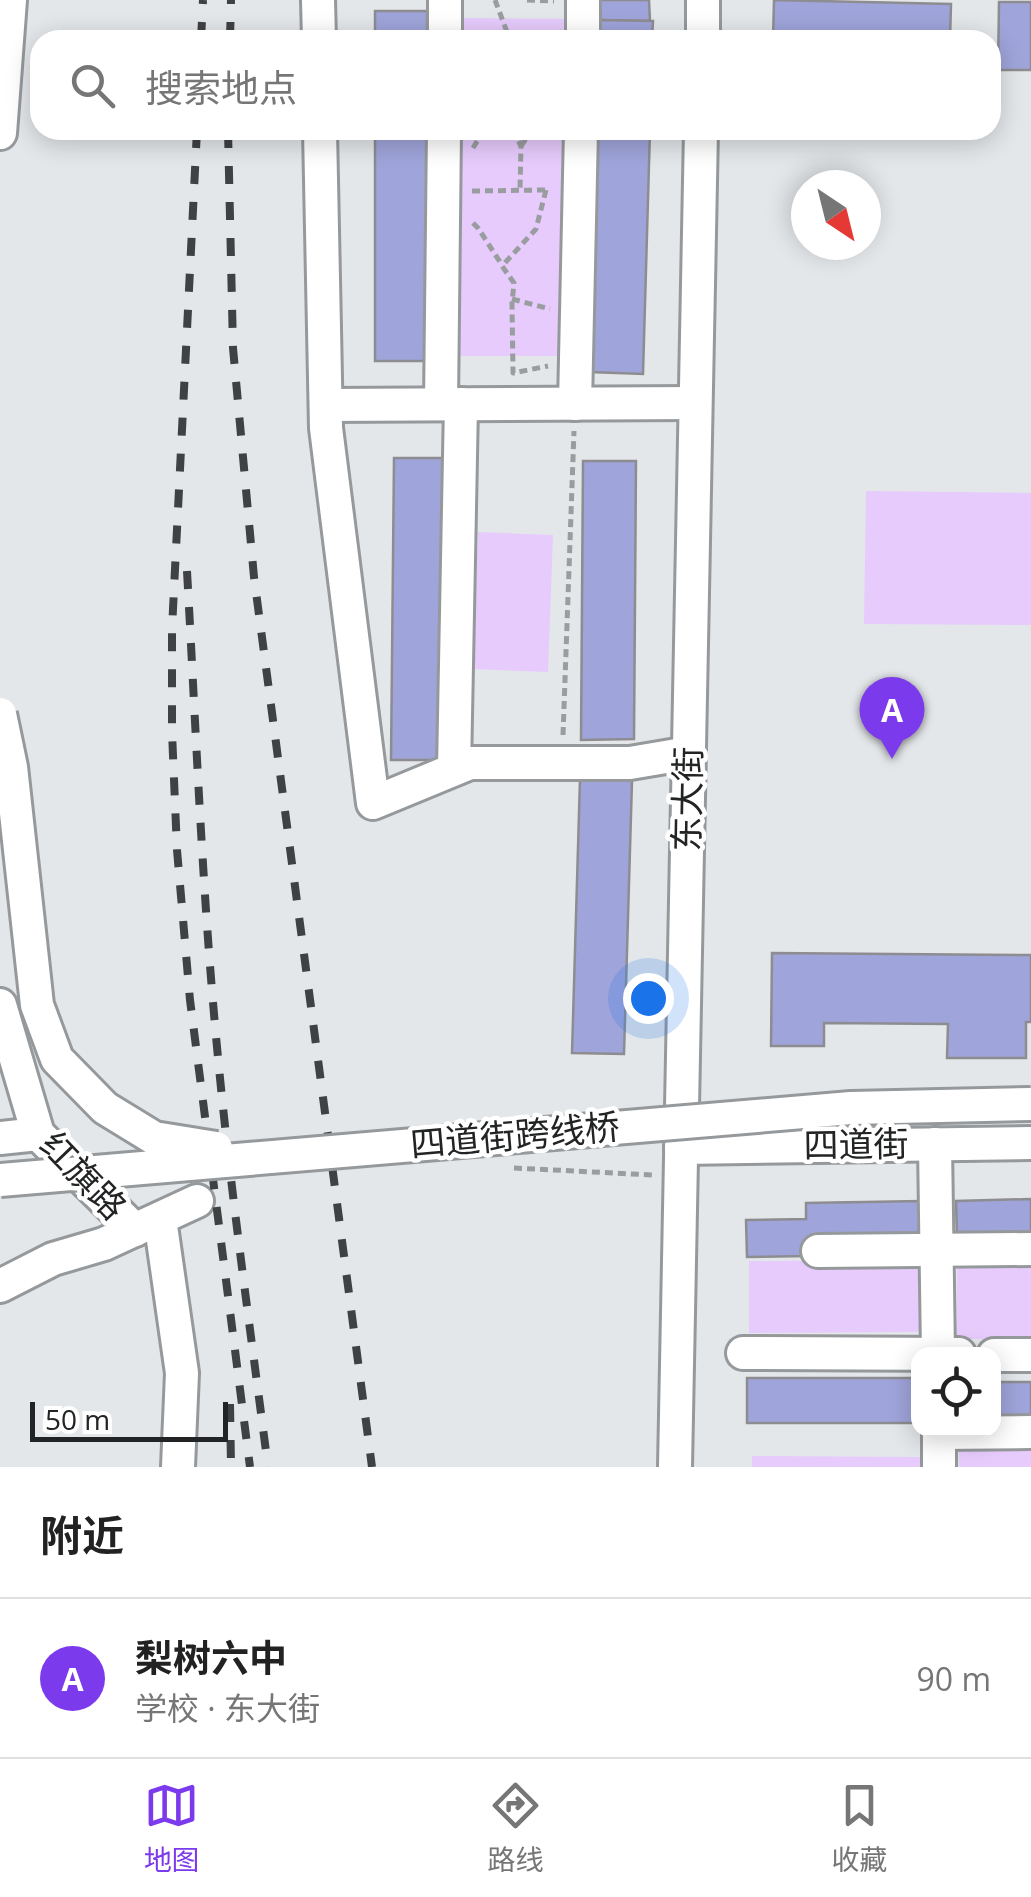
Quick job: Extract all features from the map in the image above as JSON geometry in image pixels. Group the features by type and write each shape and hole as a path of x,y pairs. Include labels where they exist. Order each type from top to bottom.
{"street":[{"path":"0,133 10,0"},
{"path":"318,0 318,30"},
{"path":"444,30 445,0"},
{"path":"583,30 584,0"},
{"path":"702,30 703,0"},
{"path":"320,140 326,428 373,803 470,763 630,763 689,753"},
{"path":"444,140 454,769"},
{"path":"575,404 581,140"},
{"name":"东大街","path":"675,1467 701,140"},
{"path":"326,405 696,403"},
{"path":"0,714 10,767 36,1005 58,1059 104,1108 154,1138 270,1156"},
{"name":"红旗路","path":"0,1005 38,1134 147,1224"},
{"name":"四道街跨线桥","path":"0,1180 851,1108 1031,1104"},
{"path":"0,1138 38,1134"},
{"name":"四道街","path":"681,1148 1031,1143"},
{"path":"935,1144 938,1347"},
{"path":"0,1286 54,1259 104,1244 197,1201"},
{"path":"147,1224 182,1374 178,1467"},
{"path":"818,1250 1031,1249"},
{"path":"744,1352 911,1354"},
{"path":"1001,1355 1031,1355"},
{"path":"1001,1432 1031,1432"},
{"path":"938,1437 939,1467"}],"path":[{"path":"495,0 506,30"},
{"path":"518,140 521,146 520,190"},
{"path":"521,146 525,140"},
{"path":"443,196 546,190 536,229 502,265"},
{"path":"443,196 478,228 514,283 512,373 576,360"},
{"path":"512,298 576,317"},
{"path":"562,763 575,404"}],"shaded area":[{"path":"462,18 571,19 570,30 462,30"},
{"path":"461,140 570,140 567,356 459,356"},
{"path":"866,491 1031,493 1031,625 864,624"},
{"path":"478,532 553,535 548,672 473,669"},
{"path":"919,1260 919,1332 749,1333 749,1261"},
{"path":"957,1261 1031,1261 1031,1339 957,1339"},
{"path":"959,1447 1031,1447 1031,1467 959,1467"},
{"path":"752,1456 920,1457 920,1467 752,1467"}],"building":[{"path":"600,0 649,0 650,21 600,20"},
{"path":"774,0 951,4 950,30 773,30"},
{"path":"999,2 1031,2 1031,70 1001,70"},
{"path":"375,11 427,11 427,30 375,30"},
{"path":"600,20 653,21 653,30 600,30"},
{"path":"375,140 427,140 427,361 375,361"},
{"path":"597,140 650,140 643,374 590,372"},
{"path":"394,458 444,458 441,760 391,760"},
{"path":"583,461 636,461 634,739 581,740"},
{"path":"580,779 632,781 624,1054 572,1053"},
{"path":"772,953 1031,955 1031,1022 1026,1022 1026,1058 947,1058 948,1024 824,1023 824,1046 771,1046"},
{"path":"1031,1199 1031,1237 957,1239 956,1201"},
{"path":"921,1201 922,1238 809,1256 747,1257 746,1220 806,1219 806,1203"},
{"path":"747,1378 911,1378 911,1423 747,1423"},
{"path":"1001,1382 1031,1382 1031,1426 1001,1426"}],"railway":[{"path":"202,30 203,0"},
{"path":"230,30 231,0"},
{"path":"196,140 172,629 172,732 190,1000 250,1467"},
{"path":"228,140 233,348 254,577 372,1467"},
{"path":"187,571 217,1047 268,1467"},
{"path":"230,1404 231,1467"}],"place":[{"name":"梨树六中","path":"892,759"}]}
